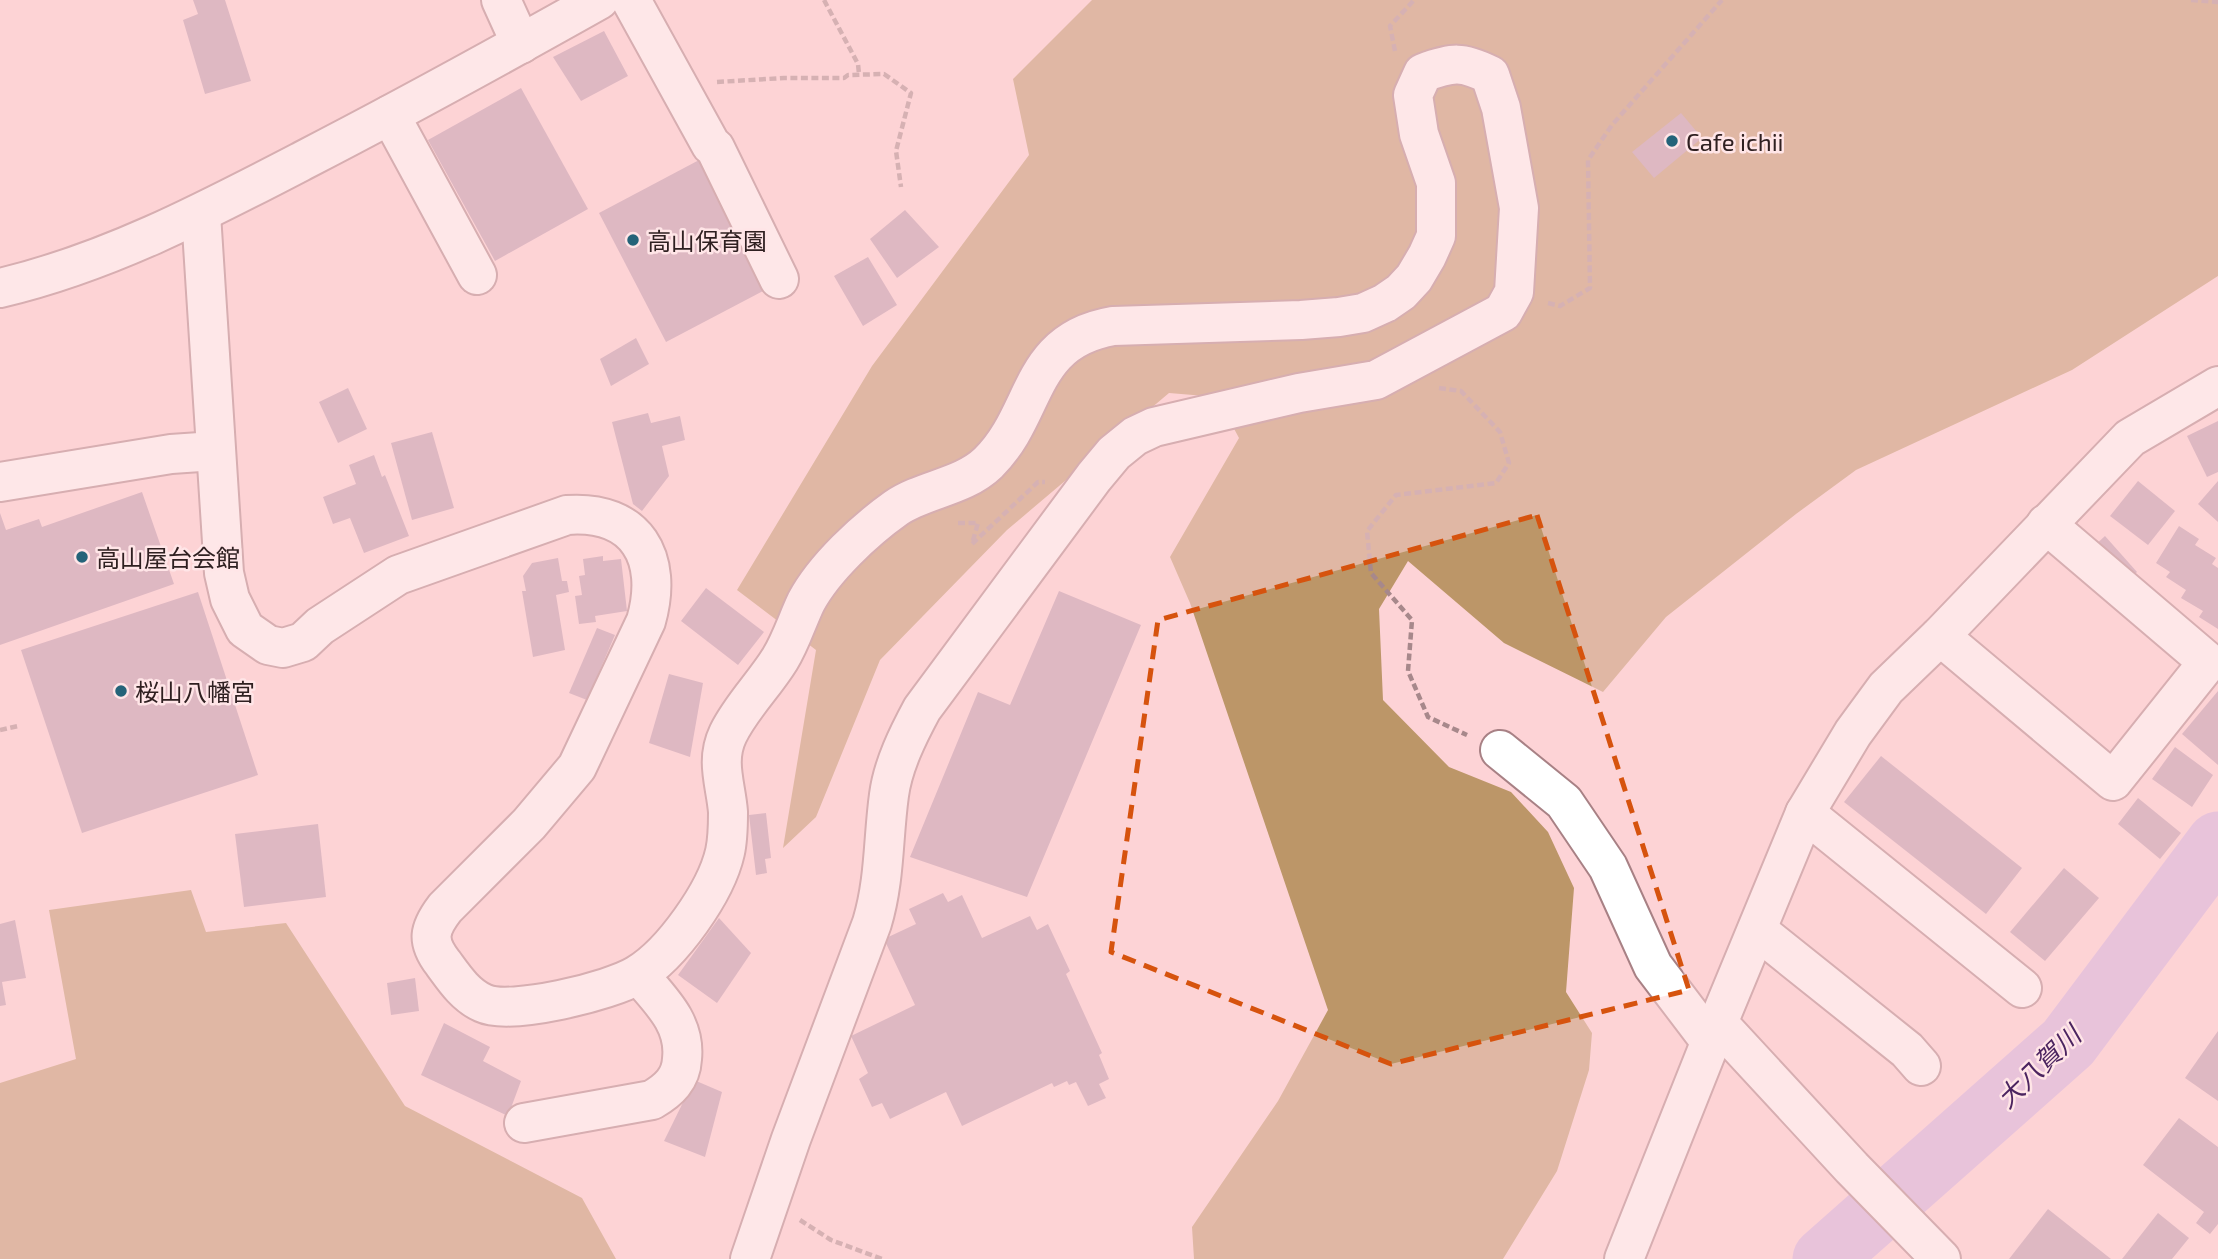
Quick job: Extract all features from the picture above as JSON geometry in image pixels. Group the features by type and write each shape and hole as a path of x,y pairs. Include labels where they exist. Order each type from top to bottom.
{"street":[{"path":"502,0 521,44"},
{"path":"0,288 64,270 201,214 390,115 598,0"},
{"path":"631,0 715,148 779,279"},
{"path":"201,214 224,573 230,599 246,629 268,645 283,648 303,642 320,626 398,575 567,515 595,514 608,518 635,534 650,564 652,600 646,621 577,767 557,793 434,922 431,934 434,952 458,984 476,999 497,1007 588,994 614,987 639,975 685,930 717,877 725,853 728,832 721,758 726,736 780,659 807,600 842,556 899,506 966,478 989,462 1010,432 1036,380 1063,347 1085,333 1113,326 1339,317 1363,313 1401,292 1421,267 1436,236 1436,183 1419,134 1413,95 1423,73 1444,65 1470,65 1490,75 1501,108 1519,208 1514,292 1503,312 1376,380 1286,396 1154,427 1135,436 1114,453 1094,477 997,610 938,685 910,732 889,793 881,894 750,1259"},
{"path":"390,115 477,275"},
{"path":"1624,1259 1805,813 1853,733 1886,688 1940,636 2130,438 2218,386"},
{"path":"0,482 171,454 215,452"},
{"path":"1940,636 2113,781 2208,662 2046,524"},
{"path":"1500,750 1564,802 1608,867 1654,966 1714,1032 1939,1256"},
{"path":"1805,813 2022,988"},
{"path":"1757,930 1898,1043 1921,1066"},
{"path":"524,1123 652,1100 665,1093 677,1079 682,1063 680,1030 672,1015 639,975"}],"path":[{"path":"824,0 858,64 859,74"},
{"path":"1514,292 1560,306 1590,288 1588,160 1612,125 1721,0"},
{"path":"2190,0 2217,0"},
{"path":"678,85 884,74 912,93 896,151 901,187"},
{"path":"1437,388 1461,391 1500,432 1509,463 1496,483 1396,495 1367,531 1371,573 1412,620 1408,671 1428,717 1500,750"},
{"path":"934,492 955,522 978,523 972,544 1038,482 1094,477"},
{"path":"0,730 18,726"},
{"path":"770,1201 831,1240 882,1259"}],"highlighted area":[{"path":"1537,515 1689,990 1391,1064 1111,952 1158,620"}],"shaded area":[{"path":"1092,0 2218,0 2218,276 2072,370 1856,470 1666,617 1603,692 1504,643 1408,561 1379,609 1383,700 1449,767 1511,792 1548,832 1574,888 1566,992 1592,1033 1589,1070 1557,1171 1503,1259 1194,1259 1192,1227 1278,1101 1328,1010 1190,603 1170,557 1239,438 1217,397 1169,393 1007,530 880,660 816,817 783,848 816,650 737,590 872,366 1029,155 1013,79"},
{"path":"191,890 206,932 286,923 405,1106 582,1198 616,1259 0,1259 0,1083 76,1059 49,910"}],"building":[{"path":"193,0 225,0 251,81 205,94 183,20 198,14"},
{"path":"604,31 628,76 581,101 553,57"},
{"path":"521,88 588,209 495,261 428,140"},
{"path":"1681,113 1702,138 1654,178 1632,152"},
{"path":"701,159 769,288 666,342 599,213"},
{"path":"905,210 939,247 897,278 870,239"},
{"path":"868,257 897,305 863,326 834,276"},
{"path":"636,338 649,364 611,386 600,359"},
{"path":"348,388 367,429 338,443 319,402"},
{"path":"648,413 651,423 680,416 685,440 662,446 669,476 642,511 633,504 612,422"},
{"path":"2218,421 2218,472 2207,477 2187,436"},
{"path":"432,432 454,508 412,520 391,443"},
{"path":"374,455 382,477 385,475 409,536 364,553 350,518 333,524 323,497 356,484 349,465"},
{"path":"2138,481 2175,511 2148,545 2110,516"},
{"path":"2218,481 2218,522 2198,504"},
{"name":"高山屋台会館","path":"142,492 174,584 0,645 0,513 6,530 39,519 42,527"},
{"path":"2179,526 2199,539 2195,545 2216,558 2212,564 2218,568 2218,629 2199,617 2203,611 2181,598 2186,590 2166,577 2170,572 2156,563"},
{"path":"2105,536 2137,572 2125,584 2092,548"},
{"path":"603,556 603,561 621,559 627,611 595,616 596,622 579,624 575,596 582,595 579,576 585,575 583,559"},
{"path":"558,558 562,581 567,581 569,592 556,595 565,650 533,657 522,591 526,591 523,576 532,563"},
{"path":"706,588 764,632 738,665 681,621"},
{"path":"1059,591 1141,625 1027,897 910,857 978,692 1010,705"},
{"path":"198,592 258,775 82,833 21,650"},
{"path":"597,628 615,635 587,700 569,693"},
{"path":"669,674 703,683 690,757 649,743"},
{"path":"2218,691 2218,765 2182,734"},
{"path":"2175,747 2213,775 2192,807 2152,779"},
{"path":"1881,756 2022,868 1986,914 1844,802"},
{"path":"2138,798 2181,833 2160,859 2118,824"},
{"path":"766,813 771,858 765,859 767,873 756,875 749,815"},
{"path":"318,824 326,897 244,907 235,834"},
{"path":"2064,868 2099,898 2045,961 2010,932"},
{"path":"943,893 948,902 962,895 982,938 1030,916 1037,930 1048,924 1070,971 1066,974 1102,1053 1099,1055 1109,1079 1099,1084 1106,1098 1088,1106 1076,1082 1069,1085 1067,1081 1054,1087 1052,1083 962,1126 946,1092 890,1119 882,1103 872,1107 859,1079 868,1073 851,1036 915,1005 884,939 916,924 909,909"},
{"path":"719,918 751,953 717,1003 678,975"},
{"path":"15,920 26,978 2,982 6,1005 0,1006 0,924"},
{"path":"415,978 419,1011 391,1015 387,983"},
{"path":"444,1023 490,1047 483,1061 521,1081 508,1116 421,1075"},
{"path":"2218,1031 2218,1101 2185,1078"},
{"path":"694,1080 722,1092 705,1157 664,1141"},
{"path":"2179,1118 2218,1147 2218,1224 2210,1234 2196,1223 2204,1212 2143,1165"},
{"path":"2048,1209 2111,1259 2009,1259"},
{"path":"2158,1213 2189,1238 2172,1259 2122,1259"}],"waterway":[{"name":"大八賀川","path":"1824,1259 2068,1043 2218,843"}],"place":[{"name":"Cafe ichii","path":"1672,141"},
{"name":"高山保育園","path":"633,240"},
{"name":"高山屋台会館","path":"82,557"},
{"name":"桜山八幡宮","path":"121,691"}]}
